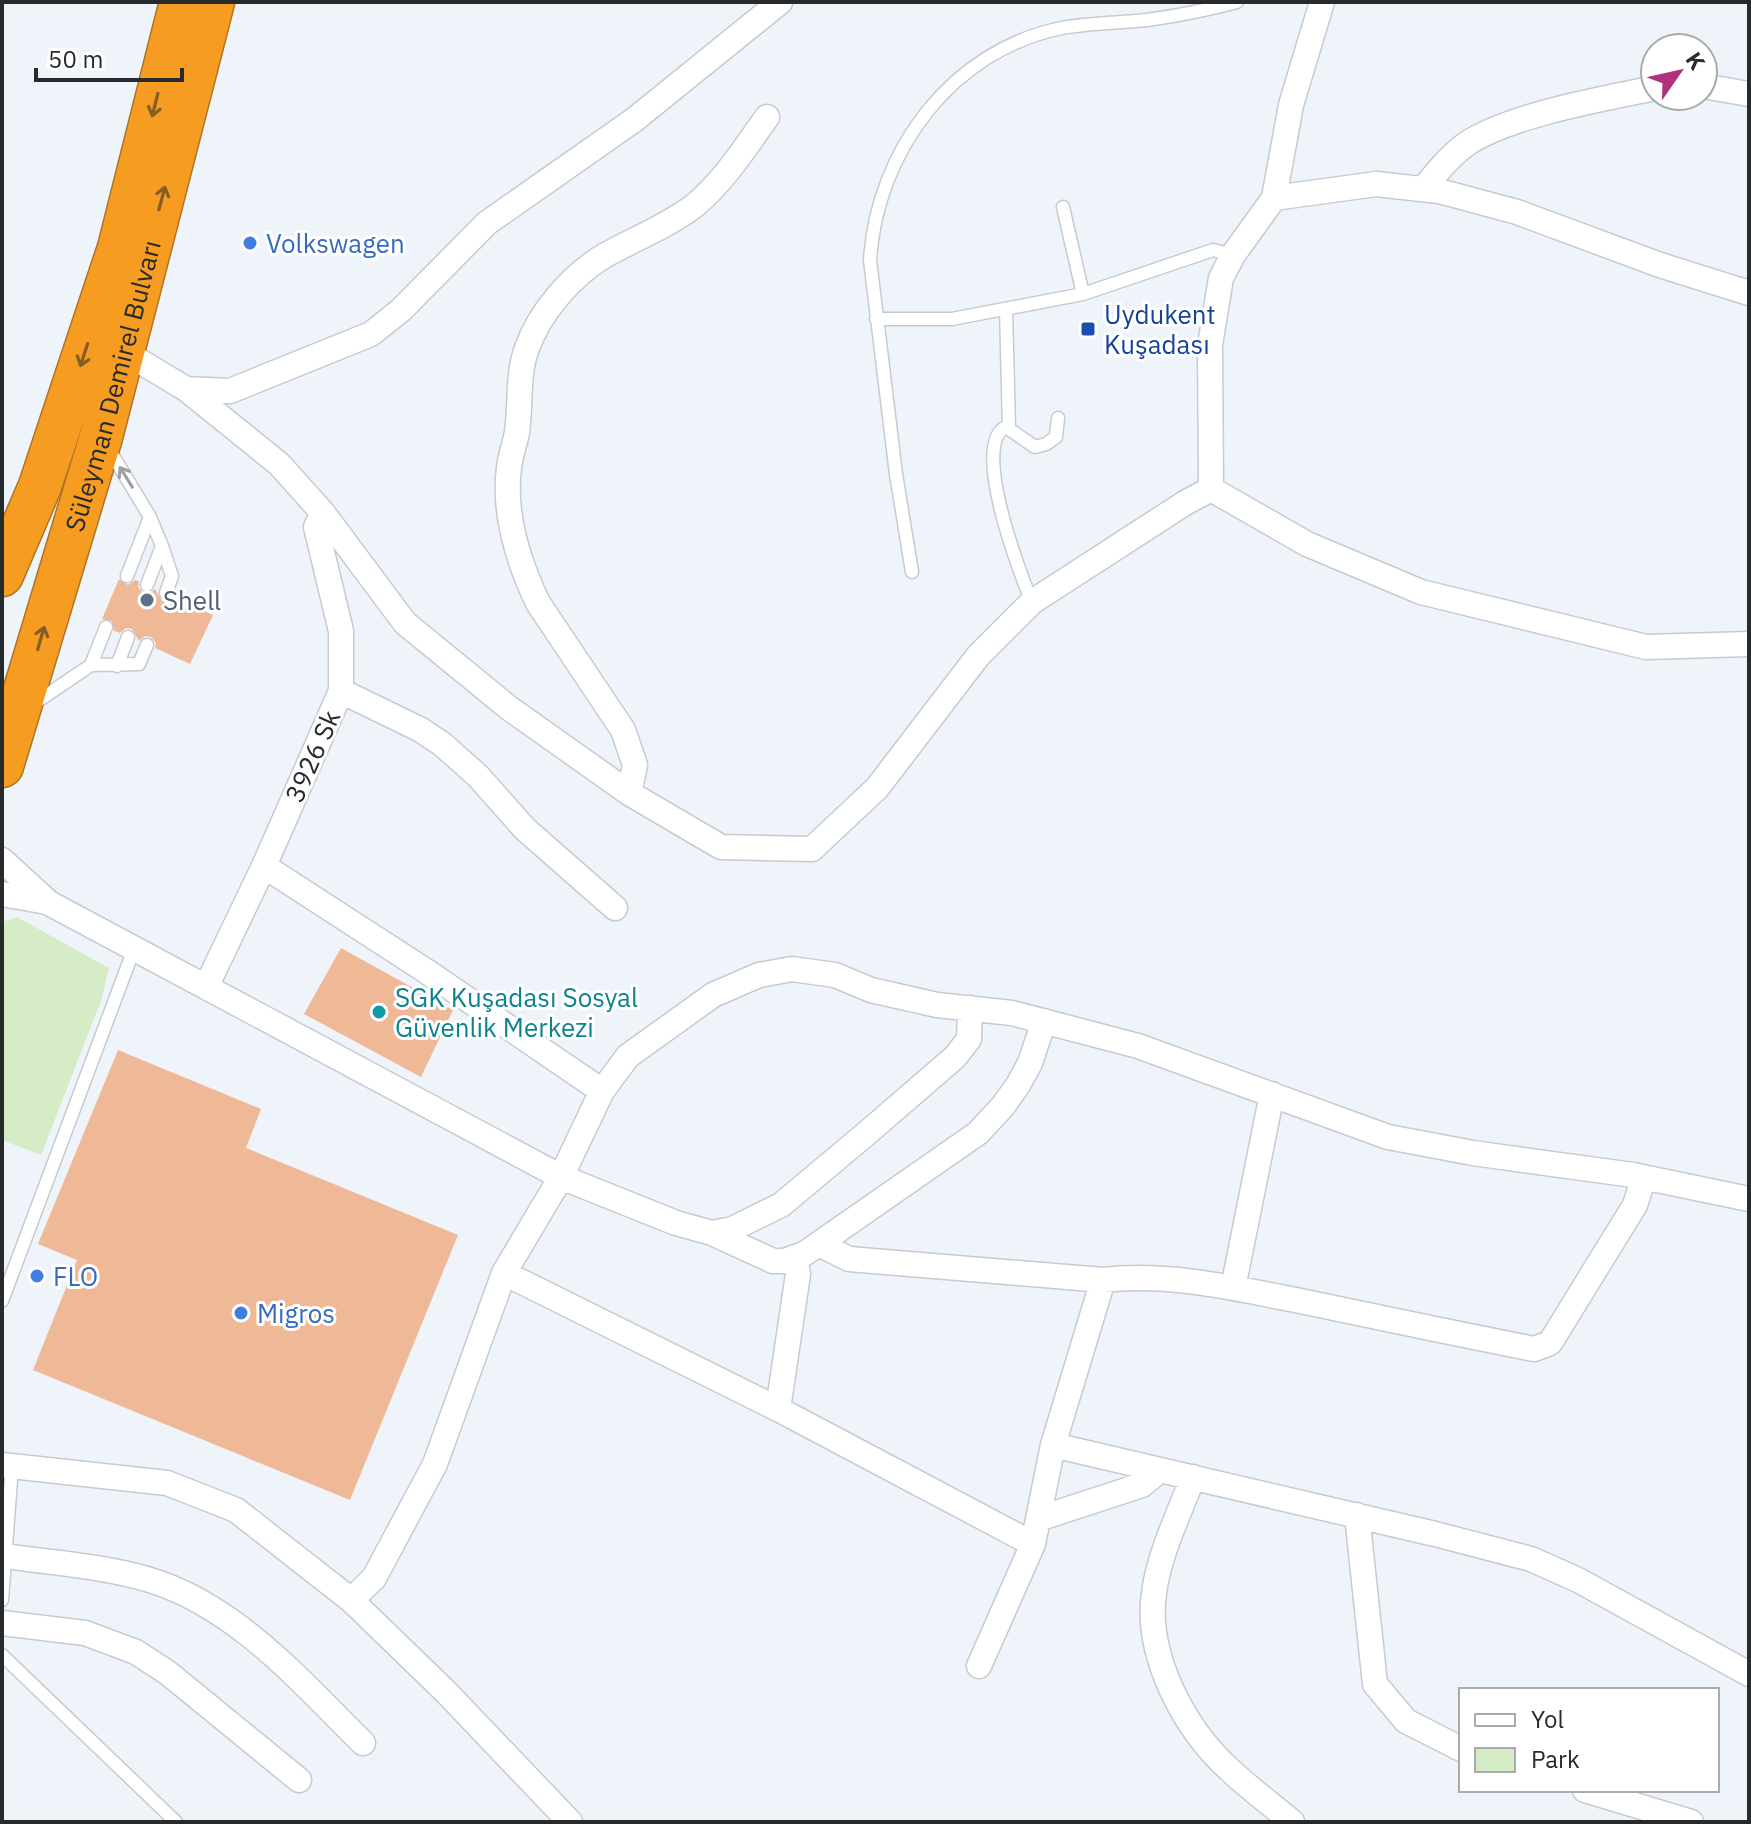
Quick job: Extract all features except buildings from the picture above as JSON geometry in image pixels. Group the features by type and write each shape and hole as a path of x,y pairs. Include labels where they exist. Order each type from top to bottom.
{"highway":[{"name":"Süleyman Demirel Bulvarı","path":"2,575 40,486 119,248 181,2"},
{"name":"Süleyman Demirel Bulvarı","path":"2,766 101,437 213,2"}],"street":[{"path":"186,389 230,391 371,334 401,310 487,223 634,120 780,2"},
{"path":"1211,489 1210,345 1221,278 1233,255 1274,198 1291,105 1322,2"},
{"path":"1719,89 1749,94"},
{"path":"1423,189 1444,164 1470,142 1514,122 1639,92"},
{"path":"629,793 635,765 623,730 538,603 514,537 509,467 516,437 522,366 533,333 568,285 603,257 649,234 695,205 725,176 767,117"},
{"path":"1274,198 1376,184 1423,189 1492,204 1660,265 1749,293"},
{"path":"123,351 186,389 279,464 323,513 405,623 509,708 629,793 721,847 812,849 877,788 978,656 1032,602 1211,489"},
{"path":"1211,489 1307,544 1421,592 1646,647 1749,644"},
{"name":"3926 Sk","path":"206,987 264,866 341,691 341,631 316,527 323,513"},
{"path":"341,691 421,730 442,744 478,776 525,829 615,908"},
{"path":"2,860 49,903 561,1177 676,1223 712,1233 763,1258 795,1259 984,1126 1018,1085 1030,1063 1044,1021"},
{"path":"264,866 602,1091"},
{"path":"2,894 49,903"},
{"path":"351,1600 374,1578 435,1464 504,1273 561,1177 602,1091 628,1056 713,995 759,975 792,969 835,975 871,990 937,1005 1012,1013 1044,1021 1138,1046 1388,1137 1473,1153 1644,1177 1749,1199"},
{"path":"712,1233 732,1229 781,1205 955,1057 969,1039 970,1008"},
{"path":"1233,1288 1272,1094"},
{"path":"819,1244 849,1259 1103,1280 1127,1277 1164,1279 1233,1288 1534,1349 1550,1343 1635,1205 1644,1177"},
{"path":"778,1409 798,1274 795,1259"},
{"path":"504,1273 778,1409 1033,1544"},
{"path":"979,1666 1033,1544 1053,1445 1103,1280"},
{"path":"1053,1445 1357,1515 1531,1559 1578,1580 1749,1674"},
{"path":"7,1466 167,1483 236,1510 351,1600 446,1692 570,1822"},
{"path":"1038,1519 1142,1485 1160,1470"},
{"path":"1193,1477 1157,1574 1153,1625 1159,1652 1184,1712 1213,1752 1292,1822"},
{"path":"1357,1515 1375,1684 1406,1721 1459,1748"},
{"path":"5,1556 133,1575 193,1597 242,1630 363,1743"},
{"path":"2,1623 85,1633 136,1652 168,1673 299,1780"},
{"path":"1592,1792 1691,1822"}],"lane":[{"path":"912,572 896,474 870,260 873,230 883,190 915,126 943,92 960,78 997,52 1039,34 1075,26 1166,17 1237,2"},
{"path":"1063,207 1083,294"},
{"path":"876,319 952,319 1083,294 1213,250 1233,255"},
{"path":"1006,309 1009,428"},
{"path":"1032,602 1011,552 992,462 994,442 1002,428 1009,428 1035,447 1041,446 1056,437 1058,418"},
{"path":"101,437 150,517 172,576 166,593"},
{"path":"127,576 150,517"},
{"path":"147,585 162,546"},
{"path":"20,713 91,665 106,627"},
{"path":"117,666 128,637"},
{"path":"91,665 139,664 147,645"},
{"path":"2,1301 134,949"},
{"path":"2,1600 7,1466"},
{"path":"2,1655 176,1822"}],"green space":[{"path":"17,917 109,968 101,1001 41,1155 2,1140 2,922"}],"place":[{"name":"Volkswagen","path":"250,243"},
{"name":"Uydukent Kuşadası","path":"1088,329"},
{"name":"Shell","path":"147,600"},
{"name":"SGK Kuşadası Sosyal Güvenlik Merkezi","path":"379,1012"},
{"name":"FLO","path":"37,1276"},
{"name":"Migros","path":"241,1313"}]}
